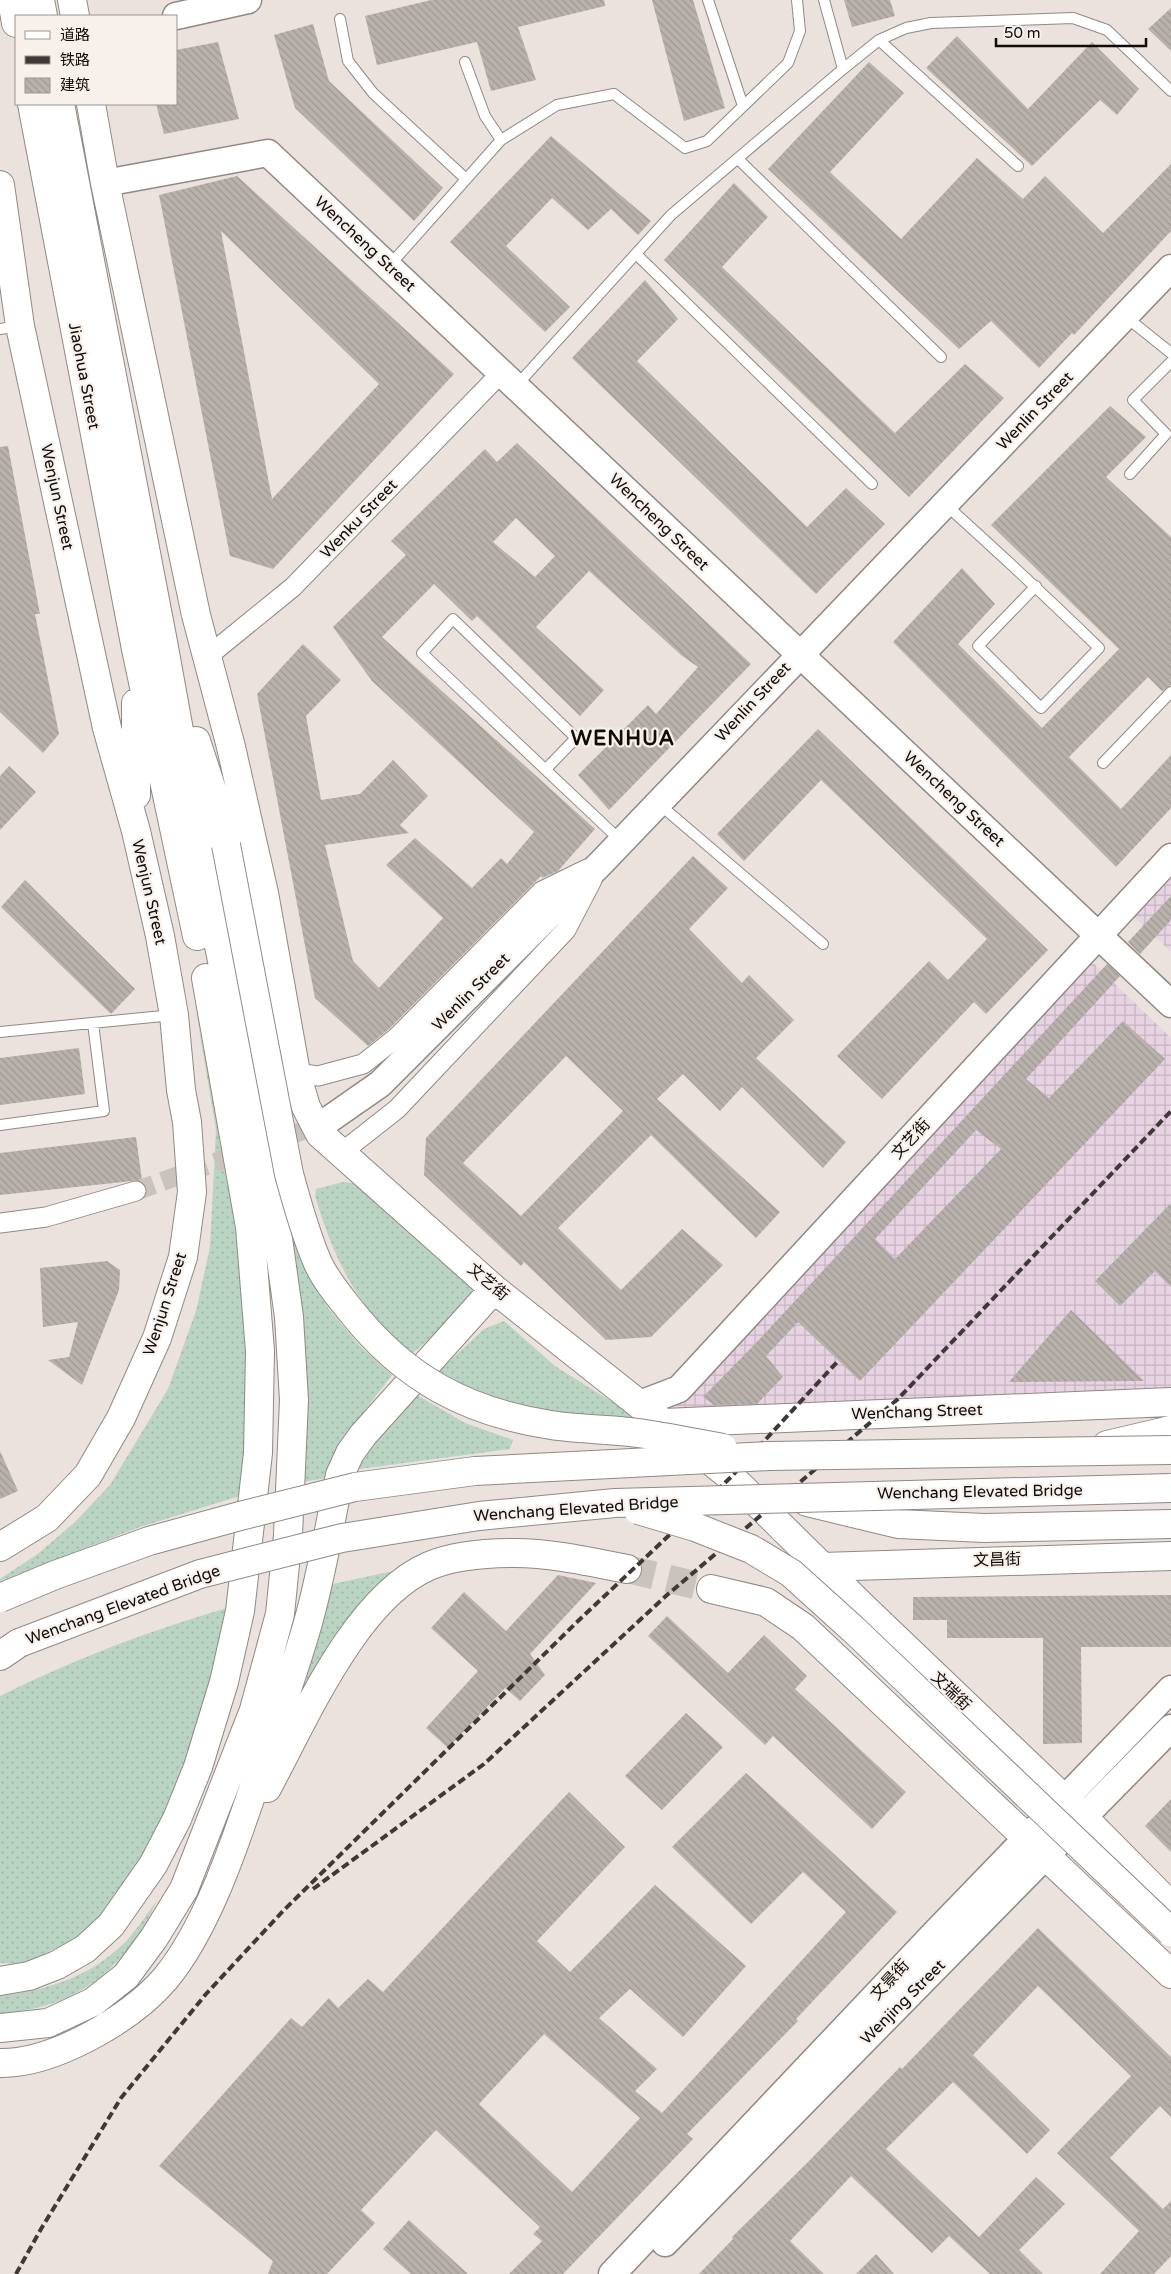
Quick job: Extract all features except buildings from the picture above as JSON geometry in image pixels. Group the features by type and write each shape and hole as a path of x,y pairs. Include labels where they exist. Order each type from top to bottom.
{"highway":[{"path":"12,0 15,17"},
{"path":"40,0 43,15"},
{"path":"72,0 75,15"},
{"name":"Jiaohua Street","path":"32,105 136,649"},
{"name":"Jiaohua Street","path":"60,105 163,642"},
{"path":"91,105 105,183 196,616 231,747 264,893 296,1074 306,1107 320,1134 341,1153"},
{"name":"Wenjun Street","path":"0,185 10,327 107,728 136,831 160,936 174,1015 181,1090 187,1122 192,1192 183,1257 157,1338 122,1418 88,1475 47,1518 0,1547"},
{"path":"196,616 214,796"},
{"path":"163,642 214,796 226,845 290,1174 302,1221 317,1262 341,1298 372,1338 406,1368 448,1394 492,1412 551,1425 644,1434 769,1456"},
{"path":"0,2028 48,2023 93,2002 126,1976 154,1938 184,1889 222,1796 254,1710 280,1614 288,1535 294,1400 289,1317 276,1224 210,902 163,642"},
{"path":"136,649 136,831"},
{"path":"0,1981 29,1976 57,1965 85,1949 111,1925 134,1894 153,1865 177,1818 198,1767 224,1682 240,1611 258,1453 260,1351 250,1227 207,980 136,649"},
{"name":"文艺街","path":"341,1153 494,1289 732,1477"},
{"path":"233,1851 309,1620 340,1475 350,1453 363,1435 494,1289"},
{"name":"Wenchang Street","path":"664,1423 1171,1402"},
{"path":"1083,1451 1171,1430"},
{"path":"0,1598 55,1574 149,1541 355,1487 475,1471 769,1456 1171,1450"},
{"name":"文瑞街","path":"732,1477 822,1567 1084,1818 1171,1906"},
{"name":"Wenchang Elevated Bridge","path":"6,1650 200,1574 342,1538 479,1516 615,1503 1171,1488"},
{"path":"791,1498 898,1524 984,1528 1171,1524"},
{"path":"615,1503 695,1527 751,1549 791,1572 1171,1932"},
{"path":"0,2063 46,2056 84,2040 131,2010 164,1980 192,1938 233,1851 336,1660 362,1621 392,1590 429,1566 471,1555 516,1553 570,1559 627,1569"},
{"name":"文昌街","path":"822,1567 1171,1556"},
{"path":"712,1589 766,1602 803,1627 1171,1974"}],"street":[{"path":"178,16 248,0"},
{"name":"Wencheng Street","path":"105,183 268,153 388,267 510,378 799,654 1171,1004"},
{"name":"Wenlin Street","path":"324,1123 380,1084 602,862 799,654 1171,268"},
{"name":"Wenku Street","path":"207,657 293,587 510,378"},
{"name":"文艺街","path":"640,1404 679,1390 1171,857"},
{"path":"296,1074 318,1076 363,1064 396,1038 542,892 602,862"},
{"path":"341,1153 397,1109 566,930 602,862"},
{"path":"0,1223 46,1217 136,1191"},
{"name":"文景街","path":"612,2274 1171,1689"},
{"name":"Wenjing Street","path":"635,2274 1046,1858 1171,1728"}],"lane":[{"path":"708,0 743,106"},
{"path":"388,267 501,140 557,105 614,94 685,148 707,141 788,63 800,31 797,0"},
{"path":"824,0 844,69"},
{"path":"510,378 636,254 671,215 879,40 906,28 931,23 1073,18 1107,30 1171,91"},
{"path":"340,19 348,60 368,86 466,179"},
{"path":"879,40 1018,166"},
{"path":"465,62 485,116 501,140"},
{"path":"738,158 942,357"},
{"path":"636,254 872,484"},
{"path":"1126,316 1171,353"},
{"path":"1130,474 1166,434 1133,400 1171,362"},
{"path":"945,504 1036,586 1099,648 1041,708 978,646 1036,586"},
{"path":"547,768 576,738 452,619 422,653 547,768 621,841"},
{"path":"1103,763 1171,692"},
{"path":"659,803 823,944"},
{"path":"0,1032 174,1015"},
{"path":"0,1125 104,1111 93,1023"}],"shaded area":[{"path":"1171,857 1171,952 1125,908"},
{"path":"1083,953 1171,1038 1171,1405 674,1430 679,1389"}],"green space":[{"path":"195,1005 236,1218 249,1313 243,1495 140,1527 0,1581 0,1579 39,1553 75,1522 110,1485 168,1389 196,1311 210,1247 216,1130"},
{"path":"279,1172 302,1263 328,1308 359,1345 392,1375 353,1426 326,1478 303,1482"},
{"path":"343,1182 361,1184 476,1289 457,1318 411,1354 376,1320 363,1302 340,1263 331,1242 315,1196 316,1189"},
{"path":"504,1321 555,1366 644,1422 576,1425 485,1397 439,1371 484,1329"},
{"path":"415,1394 465,1423 513,1440 510,1449 359,1469 373,1442"},
{"path":"412,1567 299,1706 319,1633 328,1585"},
{"path":"230,1607 203,1722 157,1838 131,1879 86,1934 23,1964 0,1963 0,1696 113,1646 171,1625"},
{"path":"158,1899 136,1939 123,1956 93,1982 60,2001 21,2011 0,2013 0,1996 53,1985 85,1972 100,1963 128,1939"}],"tunnel":[{"path":"136,1191 324,1123"},
{"path":"627,1569 711,1589"}],"railway":[{"path":"313,1889 484,1764 667,1595 898,1399 1171,1111"},
{"path":"16,2274 41,2229 121,2098 206,1994 283,1911 578,1621 731,1477 838,1361"}],"district":[{"name":"WENHUA","path":"623,738"}]}
